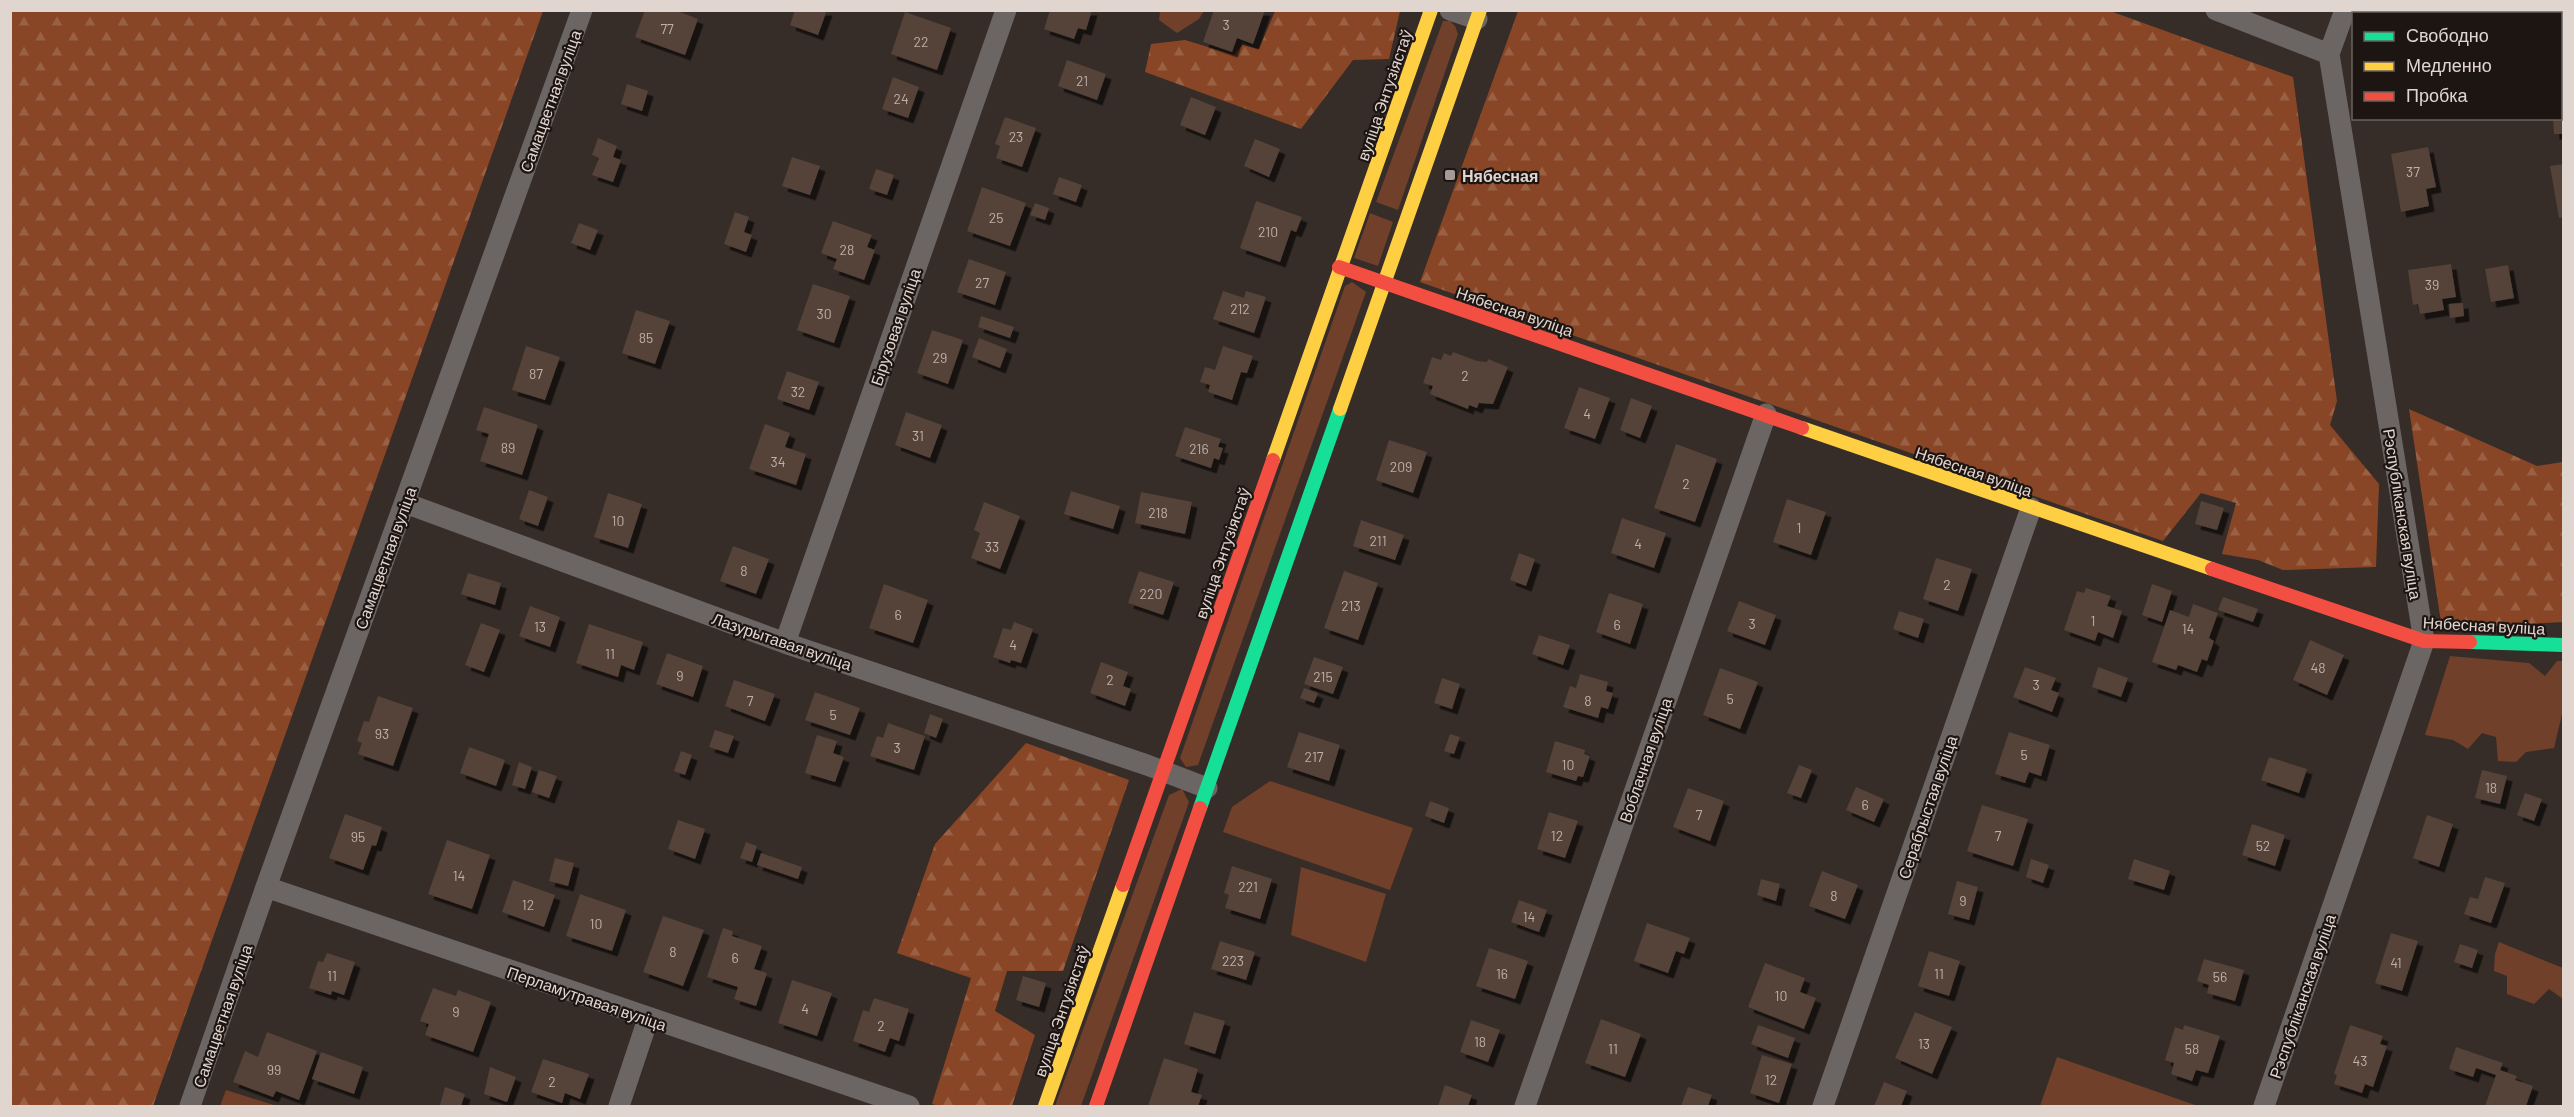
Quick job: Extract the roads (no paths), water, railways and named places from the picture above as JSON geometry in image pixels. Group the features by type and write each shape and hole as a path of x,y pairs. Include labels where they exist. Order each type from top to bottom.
{"street":[{"name":"Самацветная вуліца","path":"190,1107 266,887 582,10"},
{"name":"Бірузовая вуліца","path":"785,643 1006,10"},
{"name":"вуліца Энтузіястаў","path":"1045,1107 1431,10"},
{"path":"1096,1107 1478,15 1450,10"},
{"path":"2216,10 2329,54"},
{"name":"Рэспубліканская вуліца","path":"2264,1107 2424,642 2329,54 2345,10"},
{"name":"Нябесная вуліца","path":"1339,267 2424,642 2564,645"},
{"name":"Воблачная вуліца","path":"1525,1107 1766,414"},
{"name":"Лазурытавая вуліца","path":"405,503 785,643 1207,788"},
{"name":"Серабрыстая вуліца","path":"1823,1107 2031,508"},
{"name":"Перламутравая вуліца","path":"266,887 648,1020 909,1107"},
{"path":"619,1107 648,1020"}],"place":[{"name":"Нябесная","path":"1450,175"}]}
